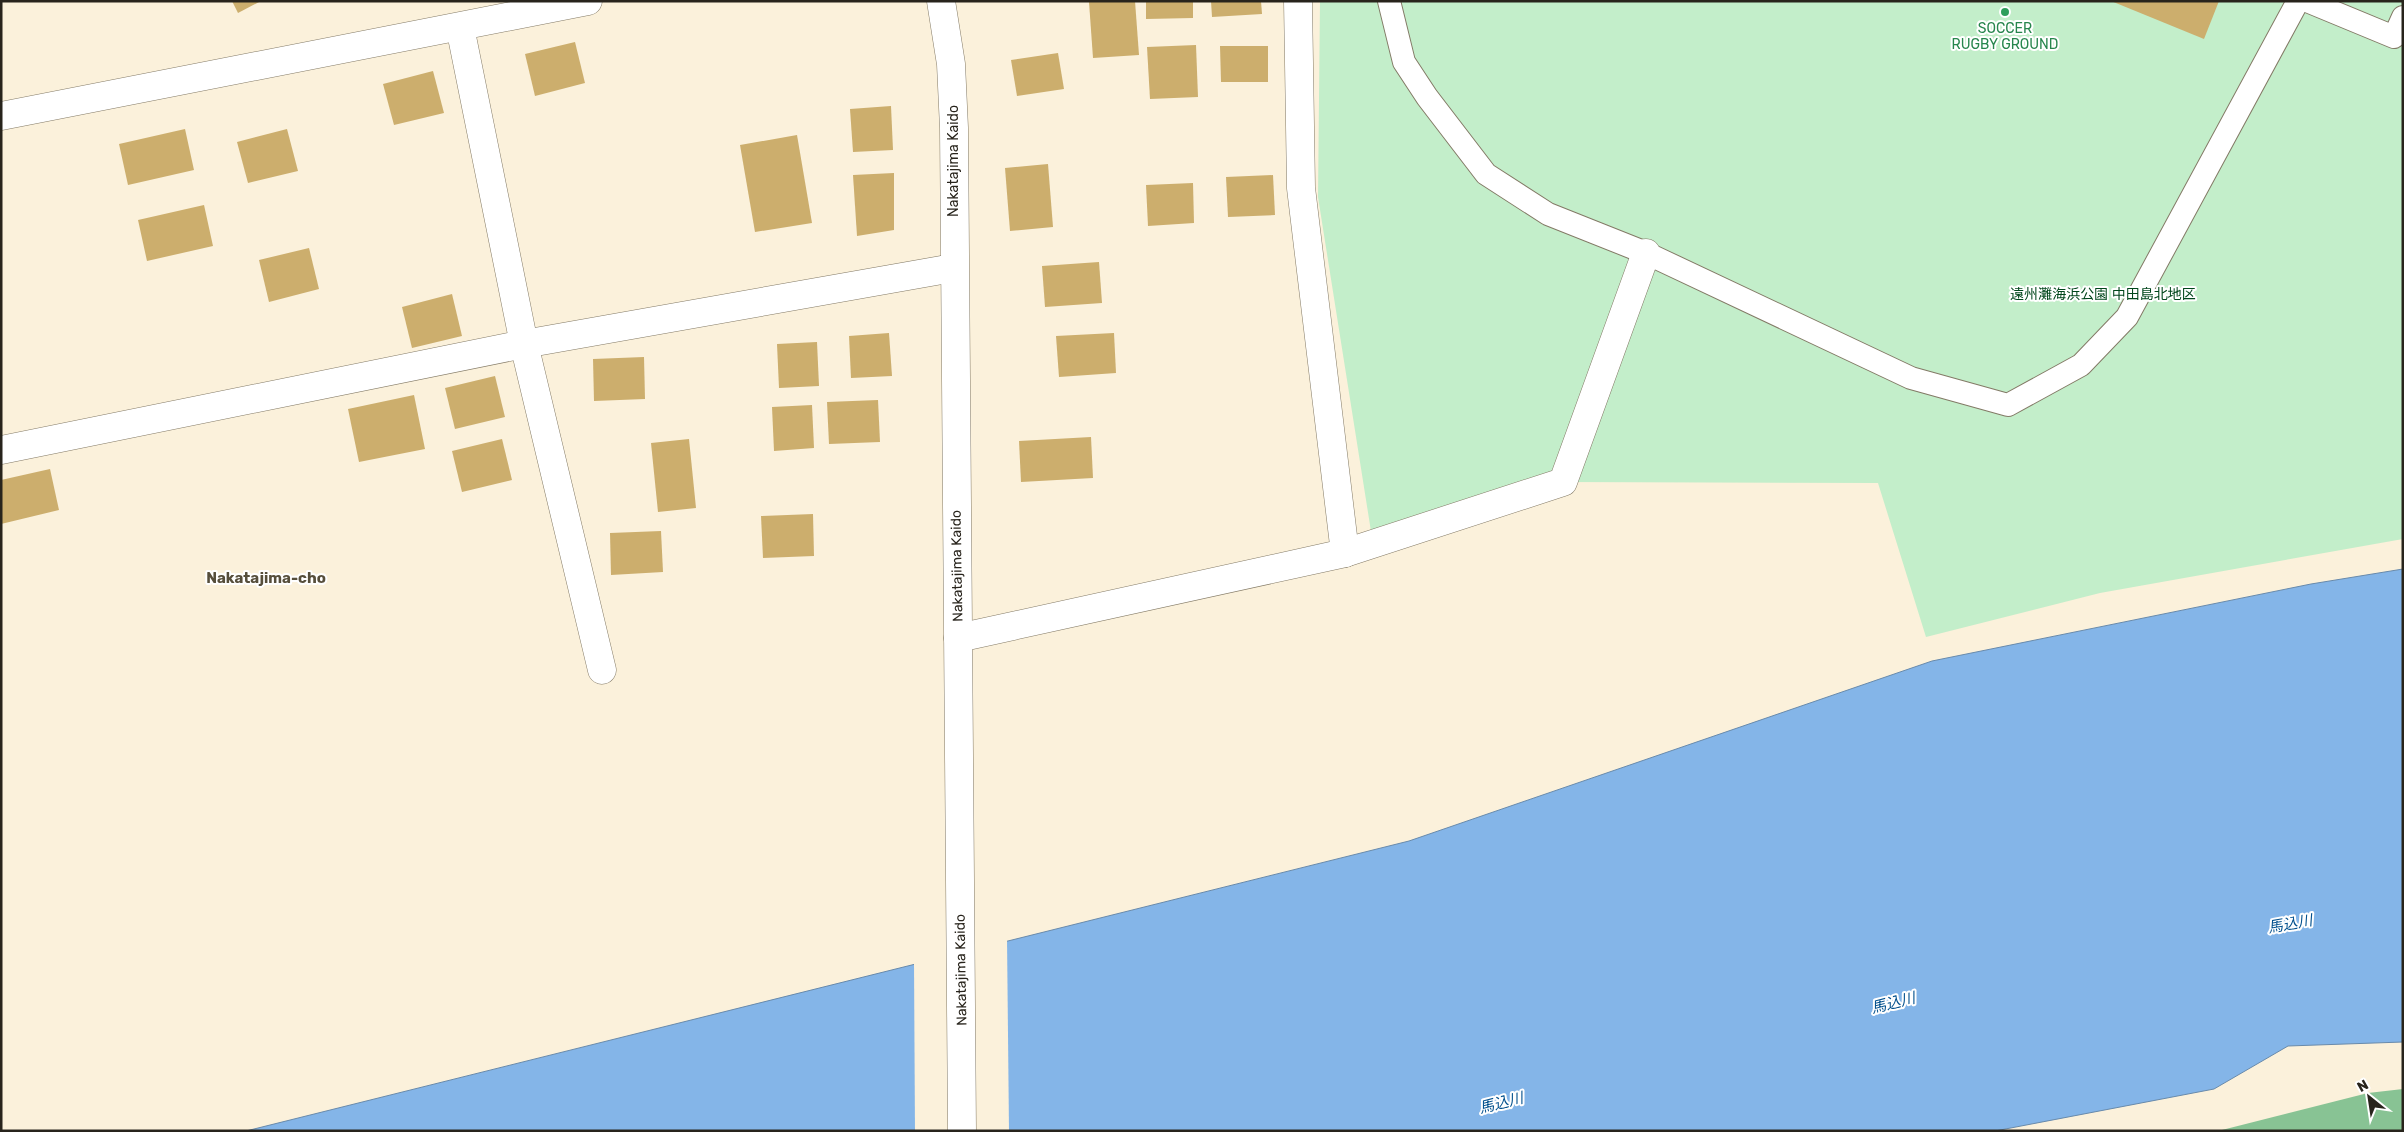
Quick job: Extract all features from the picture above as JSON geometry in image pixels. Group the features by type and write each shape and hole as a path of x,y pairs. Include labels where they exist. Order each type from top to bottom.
{"street":[{"path":"1,116 460,28 588,1"},
{"name":"Nakatajima Kaido","path":"940,1 951,64 954,128 962,1131"},
{"path":"1298,1 1301,188 1346,553"},
{"path":"460,28 524,344 602,670"},
{"path":"958,638 1346,553 1563,482 1646,253"},
{"path":"1,450 524,344 954,268"}],"lane":[{"path":"1389,1 1404,62 1427,97 1486,174 1548,214 1646,253 1911,378 2008,405 2081,365 2127,317 2298,1"},
{"path":"2306,1 2394,37 2403,17"}],"green space":[{"name":"遠州灘海浜公園 中田島北地区","path":"1320,1 2403,1 2403,539 2100,593 1926,637 1878,483 1563,482 1373,544 1318,197"},
{"path":"2403,1089 2403,1131 2218,1131 2368,1093"}],"water":[{"name":"馬込川","path":"2403,569 2403,1042 2288,1046 2214,1089 1995,1131 246,1131 1409,841 1932,661 2311,584"}],"pier":[{"path":"1007,938 1009,1131 915,1131 914,962"}],"building":[{"path":"232,1 261,1 238,13"},
{"path":"1135,1 1139,55 1093,58 1089,2"},
{"path":"1146,1 1193,1 1193,18 1146,19"},
{"path":"1211,1 1261,1 1262,14 1212,17"},
{"path":"2111,1 2219,1 2204,39"},
{"path":"575,42 585,83 535,96 525,54"},
{"path":"1196,45 1198,97 1150,99 1147,47"},
{"path":"1220,46 1268,46 1268,82 1221,82"},
{"path":"1058,53 1064,89 1017,96 1011,60"},
{"path":"433,71 444,113 394,125 383,84"},
{"path":"891,106 893,150 853,152 850,109"},
{"path":"185,129 194,170 128,185 119,144"},
{"path":"287,129 298,171 248,183 237,142"},
{"path":"797,135 812,223 755,232 740,145"},
{"path":"1048,164 1053,227 1010,231 1005,168"},
{"path":"894,173 894,230 857,236 853,175"},
{"path":"1273,175 1275,215 1228,217 1226,177"},
{"path":"1193,183 1194,223 1148,226 1146,185"},
{"path":"204,205 213,246 147,261 138,220"},
{"path":"309,248 319,289 269,302 259,260"},
{"path":"1099,262 1102,303 1045,307 1042,266"},
{"path":"452,294 462,336 412,348 402,307"},
{"path":"889,333 892,376 851,378 849,336"},
{"path":"1114,333 1116,373 1059,377 1056,336"},
{"path":"817,342 819,386 779,388 777,344"},
{"path":"644,357 645,399 594,401 593,359"},
{"path":"495,376 505,417 455,429 445,388"},
{"path":"414,395 425,449 359,462 348,409"},
{"path":"878,400 880,442 829,444 827,402"},
{"path":"812,405 814,448 774,451 772,407"},
{"path":"1091,437 1093,478 1021,482 1019,441"},
{"path":"502,439 512,480 462,492 452,451"},
{"path":"689,439 696,508 658,512 651,443"},
{"path":"50,469 59,510 1,524 1,480"},
{"path":"813,514 814,556 763,558 761,516"},
{"path":"661,531 663,572 611,575 610,533"}],"place":[{"name":"SOCCER RUGBY GROUND","path":"2005,12"}],"district":[{"name":"Nakatajima-cho","path":"266,578"}]}
